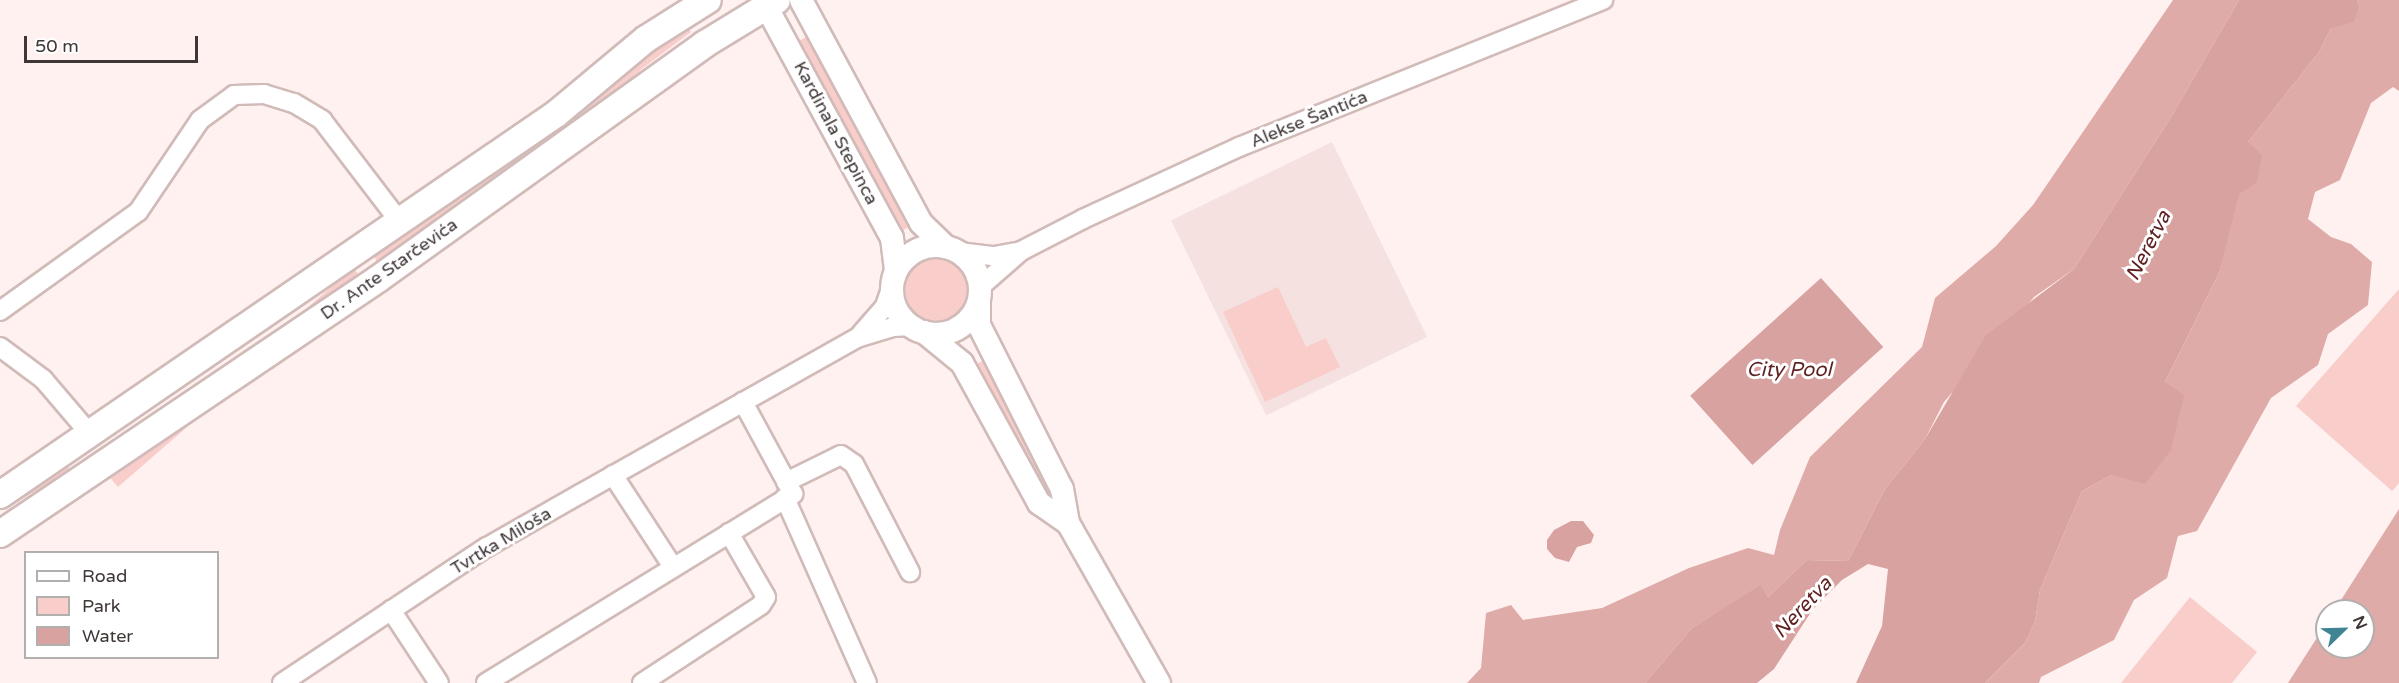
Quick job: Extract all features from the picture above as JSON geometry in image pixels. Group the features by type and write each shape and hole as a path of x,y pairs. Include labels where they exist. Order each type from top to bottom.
{"main road":[{"path":"0,495 90,434 393,213 556,114 638,46 708,0"},
{"name":"Dr. Ante Starčevića","path":"0,534 378,279 690,55 769,2"}],"street":[{"name":"Kardinala Stepinca","path":"801,0 921,223 953,250"},
{"name":"Alekse Šantića","path":"953,250 993,256 1021,251 1239,147 1603,0"},
{"name":"Kardinala Stepinca","path":"769,2 892,238 894,279"},
{"path":"0,311 138,213 200,120 234,95 264,94 294,103 322,120 393,213"},
{"path":"1068,523 1039,503 962,363 900,315 894,279 917,250 953,250 973,267 979,294 979,325 1062,489 1068,523 1159,683"},
{"name":"Alekse Šantića","path":"979,294 1021,251"},
{"name":"Tvrtka Miloša","path":"857,338 885,306 894,279"},
{"path":"918,329 938,334 958,327 973,314 979,294"},
{"name":"Tvrtka Miloša","path":"282,683 488,547 742,402 857,338 892,327 918,329"},
{"path":"0,347 43,379 90,434"},
{"path":"742,402 786,490 867,683"},
{"path":"498,680 729,533 786,490 841,455 854,464 910,572"},
{"path":"613,475 673,567"},
{"path":"642,683 761,605 766,597 729,533"},
{"path":"391,610 439,683"}],"shaded area":[{"path":"2173,0 2239,0 2171,117 2074,269 2034,297 1944,402 1925,439 1885,489 1848,561 1807,560 1768,597 1761,586 1692,628 1645,683 1467,683 1481,668 1486,613 1511,605 1523,620 1602,608 1689,568 1748,548 1774,555 1780,530 1810,457 1922,347 1935,298 1996,246 2033,205"},
{"path":"2357,0 2399,0 2399,91 2393,87 2371,103 2340,180 2315,192 2308,219 2331,237 2351,244 2372,262 2368,305 2328,334 2318,365 2271,398 2197,531 2178,536 2167,578 2134,600 2114,640 2041,677 2039,683 1985,683 2025,643 2035,622 2040,590 2082,491 2112,475 2165,382 2219,273 2248,142 2319,52 2331,28 2359,5"},
{"path":"1332,142 1427,337 1266,416 1171,220"},
{"path":"2399,509 2399,683 2288,683 2315,641 2315,659 2375,659 2375,599 2342,599"}],"green space":[{"path":"687,25 691,32 643,68 575,128 378,264 372,252"},
{"path":"808,36 909,227 901,231 800,40"},
{"path":"937,257 949,259 960,266 967,277 969,289 967,301 960,312 949,319 937,321 925,319 914,312 907,301 905,289 907,277 914,266 925,259"},
{"path":"353,268 360,276 118,487 111,479"},
{"path":"1278,287 1306,347 1326,338 1340,367 1265,402 1223,312"},
{"path":"2399,289 2399,483 2392,491 2296,406"},
{"path":"984,360 1060,497 1052,502 976,364"},
{"path":"66,463 71,472 1,511 0,500"},
{"path":"2190,597 2257,652 2232,683 2121,683"}],"water":[{"name":"Neretva","path":"2239,0 2357,0 2359,5 2354,22 2331,28 2319,52 2248,142 2262,155 2257,182 2239,194 2219,273 2165,382 2184,395 2171,450 2145,484 2112,475 2082,491 2040,590 2035,622 2025,643 1985,683 1856,683 1882,626 1888,569 1868,564 1842,580 1813,609 1774,669 1757,683 1645,683 1692,628 1761,585 1768,597 1807,560 1848,561 1885,489 1925,439 1986,335 2074,269 2171,117"},
{"name":"City Pool","path":"1821,278 1883,347 1752,465 1690,396"},
{"path":"1571,521 1583,521 1594,535 1591,543 1577,547 1569,562 1555,558 1547,549 1547,540 1554,530"}]}
